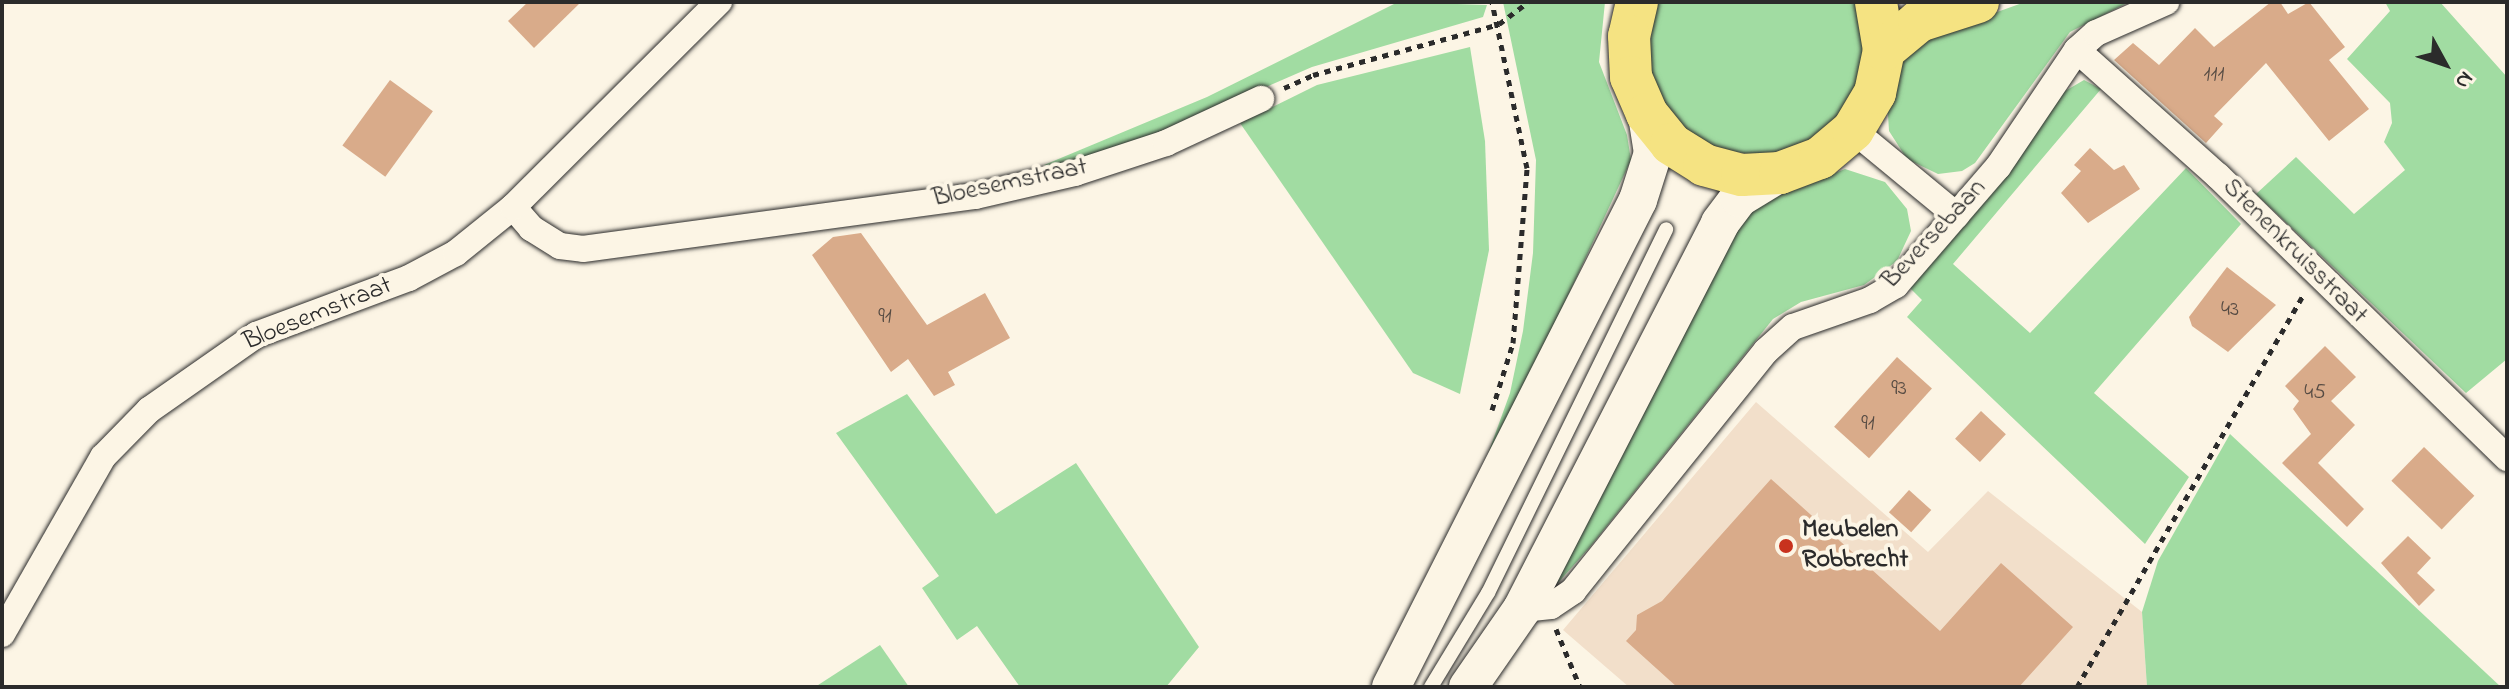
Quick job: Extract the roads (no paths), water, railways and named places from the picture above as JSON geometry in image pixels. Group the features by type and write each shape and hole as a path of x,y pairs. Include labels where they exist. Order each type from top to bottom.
{"main road":[{"path":"1391,687 1638,200 1653,153 1647,114 1631,77 1629,36 1637,2"},
{"path":"1647,114 1671,144 1704,165 1742,175 1780,173 1820,158 1853,130 1875,93 1884,50 1876,2"},
{"path":"1884,50 1919,21 1978,2"},
{"name":"Beversebaan","path":"1468,687 1537,608 1720,223 1739,198 1780,173"}],"street":[{"name":"Bloesemstraat","path":"2,634 103,457 149,410 256,335 409,278 456,253 513,207 719,2"},
{"name":"Beversebaan","path":"1537,608 1595,565 1766,351 1819,314 1870,300 1896,285 1998,167 2077,50 2096,33 2166,2"},
{"name":"Stenenkruisstraat","path":"2077,50 2218,176 2317,277 2507,458"},
{"name":"Bloesemstraat","path":"513,207 531,228 560,246 583,249 975,196 1075,173 1166,143 1261,99"},
{"path":"1853,130 1956,215"}],"lane":[{"path":"1431,687 1488,593 1666,229"}],"place":[{"name":"Meubelen Robbrecht","path":"1786,546"}]}
